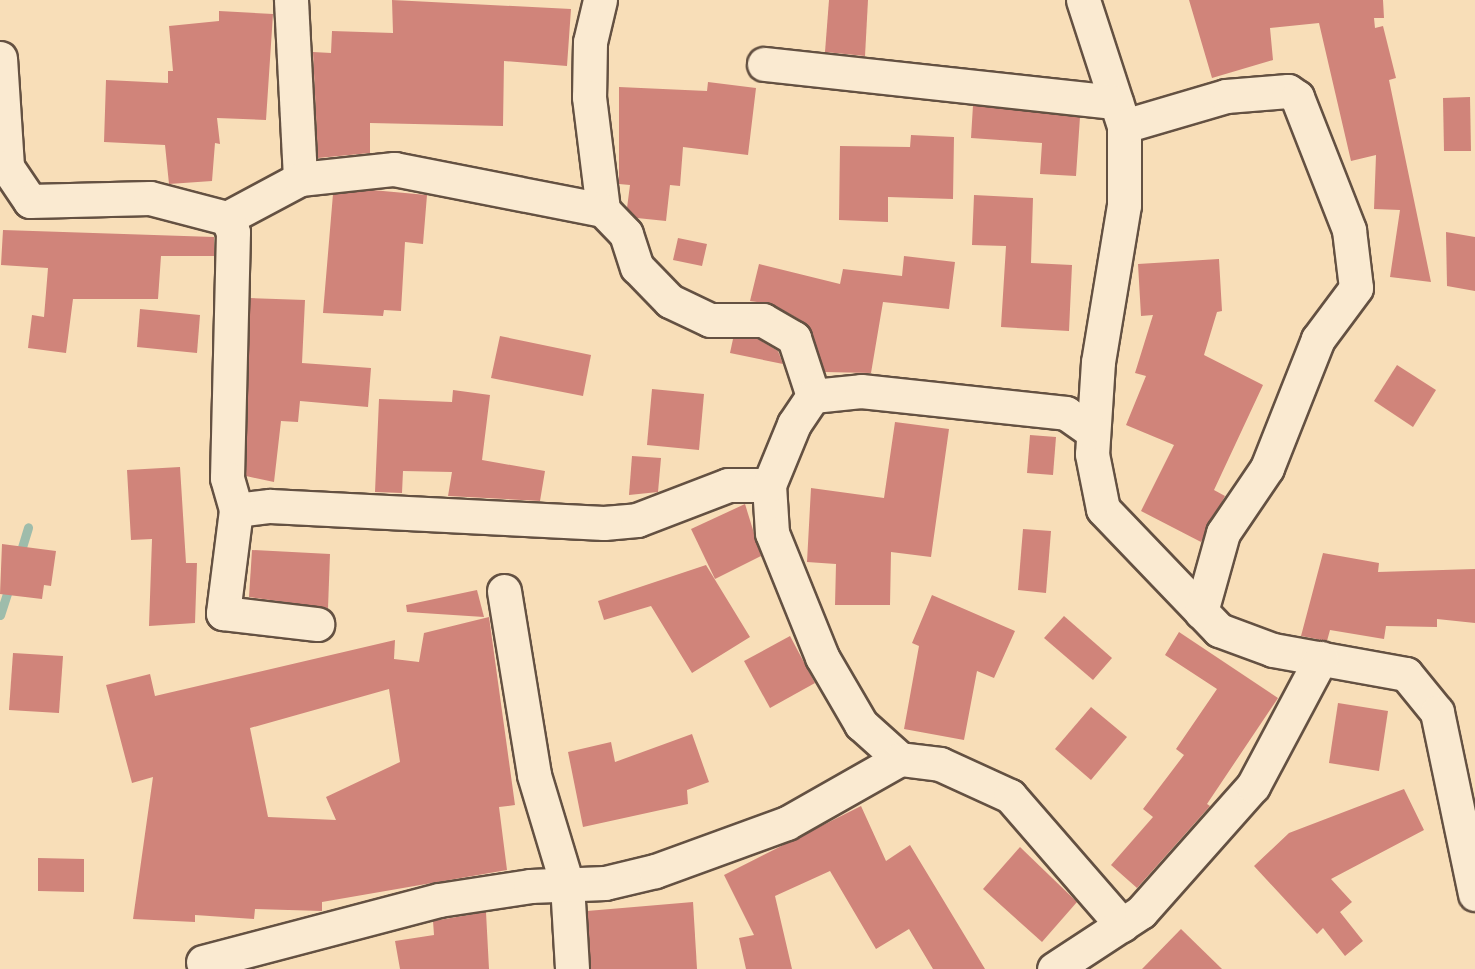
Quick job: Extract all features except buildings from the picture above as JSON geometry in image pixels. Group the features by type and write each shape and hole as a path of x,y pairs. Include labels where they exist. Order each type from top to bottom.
{"street":[{"path":"291,0 300,179"},
{"path":"600,0 590,42 589,97 603,210"},
{"path":"1083,0 1120,114 1124,205 1098,362 1093,432 1092,454 1103,509 1220,630 1273,650 1406,674 1437,712 1475,894"},
{"path":"0,58 7,167 15,201 150,198 227,218 300,179 394,169 603,210 626,234 637,267 670,301 710,320 763,320 794,338 813,396"},
{"path":"764,64 1120,114 1226,96 1288,91 1297,97 1349,230 1356,288 1318,339 1267,468 1223,533 1201,612"},
{"path":"227,218 233,232 227,478 236,510 223,613 317,624"},
{"path":"1093,432 1066,413 861,391 813,396 794,424 769,485 772,533 822,657 861,724 900,759 940,764 1010,796 1122,926"},
{"path":"236,510 270,506 604,523 637,520 728,485 769,485"},
{"path":"504,591 534,775 567,884 572,969"},
{"path":"1054,969 1141,912 1253,786 1321,658"},
{"path":"203,962 439,900 567,884 605,883 655,871 787,823 900,759"}],"waterway":[{"path":"19,557 28,527"},
{"path":"0,615 10,584"}]}
